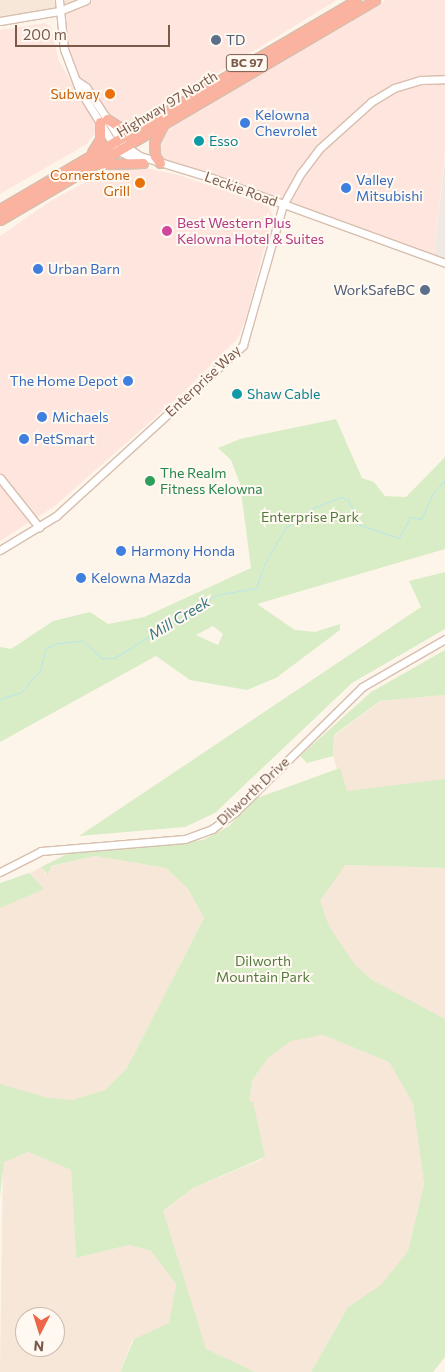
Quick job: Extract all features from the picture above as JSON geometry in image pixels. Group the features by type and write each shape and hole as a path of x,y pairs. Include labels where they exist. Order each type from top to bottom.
{"highway":[{"name":"Highway 97 North","path":"118,144 139,126 356,0"},
{"name":"Highway 97 North","path":"0,209 118,144 165,121 375,0"},
{"path":"139,126 120,127 104,121 100,139 92,159 143,163"},
{"path":"160,162 155,156 154,143 165,121"},
{"name":"Highway 97 North","path":"0,220 92,159"}],"street":[{"name":"Leckie Road","path":"59,0 64,49 76,81 86,87 118,144 143,163 178,167"},
{"path":"0,21 59,11 86,0"},
{"name":"Enterprise Way","path":"0,550 40,527 243,345 283,205 301,173 320,148 370,102 394,88 421,80 445,79"},
{"name":"Leckie Road","path":"118,144 140,156 178,167 445,264"},
{"path":"0,478 40,527"},
{"name":"Dilworth Drive","path":"0,872 41,851 185,838 212,829 235,812 362,687 445,639"}],"shaded area":[{"path":"0,0 80,0 56,9 0,19"},
{"path":"92,0 337,0 134,124 122,124 108,116 81,82 66,46 62,14"},
{"path":"386,0 445,0 445,76 425,76 394,85 322,142 282,201 161,159 157,152 168,122"},
{"path":"45,23 51,27 59,61 96,125 96,132 87,144 0,194 0,30"},
{"path":"445,81 445,152 434,257 288,204 303,174 324,148 373,104 422,82"},
{"path":"445,158 445,261 434,257"},
{"path":"114,167 141,167 179,175 269,206 273,215 246,319 238,338 185,391 55,506 0,541 0,236 52,200"},
{"path":"445,695 445,781 345,793 333,756 334,736 381,701"},
{"path":"95,856 166,868 188,889 204,918 127,1068 103,1092 70,1102 46,1100 0,1086 0,908 27,875 41,867 47,875 49,867"},
{"path":"344,865 445,868 445,1022 370,982 353,967 328,928 318,903"},
{"path":"323,1035 389,1062 413,1102 424,1184 408,1251 380,1287 348,1307 311,1372 249,1372 205,1351 161,1213 193,1188 263,1159 247,1104 251,1083 266,1060 291,1040"},
{"path":"28,1152 71,1170 76,1258 129,1245 151,1251 176,1284 169,1324 132,1341 120,1372 0,1372 3,1162"}],"green space":[{"name":"Enterprise Park","path":"336,419 362,478 374,482 385,496 406,497 445,457 445,549 257,604 295,630 315,632 340,624 340,630 276,678 247,690 190,680 156,656 0,742 0,647 11,649 53,621 90,612 108,624 144,617 251,568 240,484 231,460 218,448 240,439","holes":["213,626 223,634 218,645 196,635"]},
{"path":"445,572 445,629 352,683 215,813 185,827 79,836 421,607 409,581"},
{"path":"445,650 445,695 380,701 334,735 333,756 307,763 300,756 371,692"},
{"name":"Dilworth Mountain Park","path":"340,768 347,791 445,779 445,868 345,865 320,901 329,926 355,965 372,980 445,1019 445,1357 433,1372 311,1372 348,1307 381,1285 408,1251 424,1184 413,1103 389,1062 323,1035 291,1041 267,1059 252,1081 249,1101 253,1102 265,1157 193,1188 163,1211 206,1349 255,1372 120,1372 134,1339 169,1323 176,1284 151,1251 129,1245 76,1258 71,1170 28,1152 4,1162 0,1196 0,1084 48,1098 72,1100 105,1090 127,1068 204,918 188,889 166,868 95,856 51,866 48,875 41,867 67,854 203,840 229,826 257,798"},
{"path":"29,873 44,889 0,908 0,883"}],"waterway":[{"name":"Mill Creek","path":"0,699 21,692 40,670 46,648 58,643 83,641 101,658 114,658 216,595 256,588 264,565 285,528 315,507 341,497 348,500 360,525 399,538 410,517 421,519 433,493 445,480"}],"place":[{"name":"TD","path":"216,40"},
{"name":"Subway","path":"110,94"},
{"name":"Kelowna Chevrolet","path":"245,123"},
{"name":"Esso","path":"199,141"},
{"name":"Cornerstone Grill","path":"140,183"},
{"name":"Valley Mitsubishi","path":"346,188"},
{"name":"Best Western Plus Kelowna Hotel & Suites","path":"167,231"},
{"name":"Urban Barn","path":"38,269"},
{"name":"WorkSafeBC","path":"425,290"},
{"name":"The Home Depot","path":"128,381"},
{"name":"Shaw Cable","path":"237,394"},
{"name":"Michaels","path":"42,417"},
{"name":"PetSmart","path":"24,439"},
{"name":"The Realm Fitness Kelowna","path":"150,481"},
{"name":"Harmony Honda","path":"121,551"},
{"name":"Kelowna Mazda","path":"81,578"}]}
